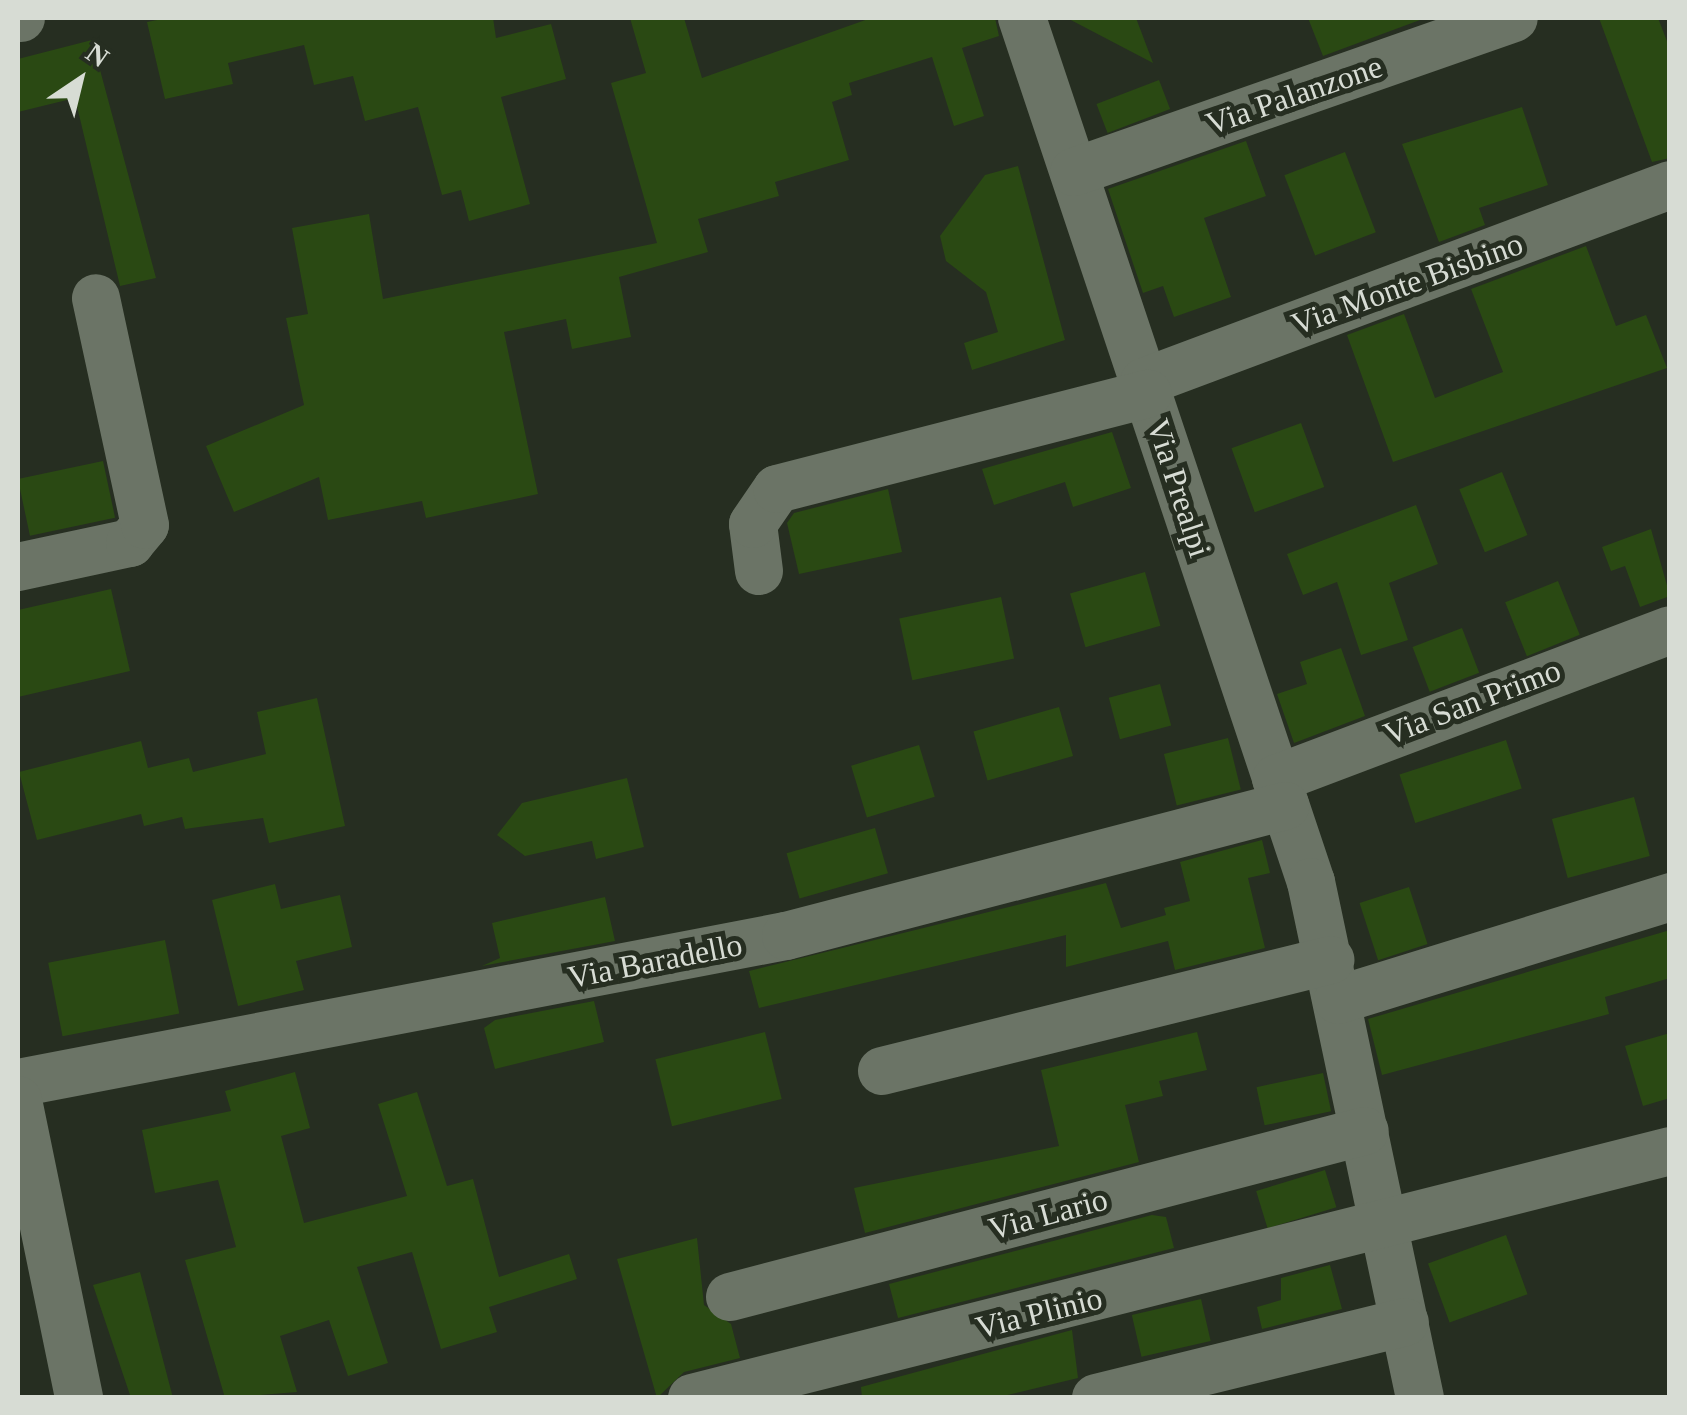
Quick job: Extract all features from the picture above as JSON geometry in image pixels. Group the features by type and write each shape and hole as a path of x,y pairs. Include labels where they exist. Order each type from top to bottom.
{"street":[{"name":"Via Prealpi","path":"1022,18 1281,792 1334,980 1420,1398"},
{"name":"Via Palanzone","path":"1074,172 1514,18"},
{"name":"Via Monte Bisbino","path":"760,571 753,524 777,489 1146,388 1670,185"},
{"path":"18,567 130,543 145,525 96,298"},
{"name":"Via San Primo","path":"1281,792 1670,630"},
{"name":"Via Baradello","path":"18,1083 786,936 1281,792"},
{"path":"882,1071 1334,980 1670,897"},
{"path":"18,1100 26,1188 79,1398"},
{"name":"Via Lario","path":"730,1297 1365,1131"},
{"path":"1386,1228 1670,1151"},
{"name":"Via Plinio","path":"692,1398 1386,1228"},
{"path":"1096,1398 1405,1322"}],"building":[{"path":"167,18 493,18 496,38 551,24 566,79 501,97 530,204 469,221 461,190 442,195 418,107 365,121 353,76 314,85 304,45 228,63 233,84 165,99 147,22"},
{"path":"630,18 684,18 702,78 871,18 995,18 999,36 962,48 984,116 954,126 932,57 849,83 852,95 832,102 849,160 775,182 779,196 698,219 708,252 619,277 631,337 572,349 566,319 504,332 538,494 426,518 422,501 328,520 319,477 234,512 206,446 304,405 286,318 308,314 292,228 369,214 383,299 657,243 611,83 646,73"},
{"path":"1067,18 1136,18 1153,63"},
{"path":"1308,18 1420,18 1420,20 1323,56"},
{"path":"1599,18 1658,18 1670,49 1670,158 1652,162"},
{"path":"92,40 156,278 120,286 75,98 18,112 18,59"},
{"path":"1159,80 1170,109 1108,133 1096,104"},
{"path":"1522,107 1548,185 1479,208 1485,225 1439,242 1402,144"},
{"path":"1246,141 1266,196 1204,218 1231,297 1174,317 1163,286 1143,293 1108,189"},
{"path":"1345,152 1376,232 1315,256 1284,175"},
{"path":"1018,166 1065,340 972,370 964,343 998,332 986,292 946,261 940,236 985,175"},
{"path":"1586,246 1616,326 1646,315 1667,368 1393,462 1347,335 1404,314 1435,398 1503,372 1471,289"},
{"path":"1301,423 1324,487 1255,512 1231,448"},
{"path":"1112,432 1131,488 1073,507 1065,482 994,505 982,469"},
{"path":"103,461 115,518 30,536 18,479"},
{"path":"1502,472 1527,535 1485,552 1459,489"},
{"path":"888,489 902,552 799,574 787,523 794,513"},
{"path":"1416,505 1438,564 1389,583 1408,640 1361,655 1337,582 1303,595 1287,554"},
{"path":"1651,529 1670,596 1640,607 1625,566 1611,571 1602,547"},
{"path":"1145,572 1160,626 1085,647 1070,593"},
{"path":"1558,581 1580,635 1527,656 1505,602"},
{"path":"111,589 130,671 18,697 18,610"},
{"path":"1001,597 1014,659 912,680 899,619"},
{"path":"1462,628 1479,673 1430,692 1413,647"},
{"path":"1341,648 1365,716 1294,743 1277,694 1307,684 1300,662"},
{"path":"1160,684 1171,726 1120,739 1109,698"},
{"path":"317,698 345,826 269,843 263,818 185,829 182,817 144,826 141,814 37,840 19,772 141,741 148,768 189,758 193,772 266,754 257,712"},
{"path":"1059,707 1073,756 988,781 973,732"},
{"path":"1228,738 1241,789 1177,805 1164,754"},
{"path":"1506,740 1522,789 1415,823 1399,775"},
{"path":"919,745 935,797 867,817 851,766"},
{"path":"627,778 644,847 596,859 592,841 525,856 497,835 522,803"},
{"path":"1634,797 1650,856 1568,878 1552,819"},
{"path":"875,828 888,873 800,899 787,853"},
{"path":"1262,840 1270,873 1248,878 1265,948 1175,970 1168,941 1066,967 1066,935 759,1008 749,971 1106,883 1121,928 1166,915 1164,908 1190,901 1180,862"},
{"path":"275,884 281,909 340,895 352,947 296,961 304,990 238,1006 212,900"},
{"path":"1409,887 1428,944 1378,960 1360,903"},
{"path":"605,897 615,941 482,966 500,958 492,923"},
{"path":"1670,930 1670,978 1605,997 1609,1014 1382,1075 1368,1019"},
{"path":"165,940 179,1014 62,1036 48,963"},
{"path":"594,1001 604,1042 495,1069 484,1028 495,1020"},
{"path":"765,1032 782,1099 672,1126 655,1059"},
{"path":"1197,1032 1207,1070 1159,1081 1163,1096 1125,1105 1139,1162 865,1233 854,1188 1059,1146 1041,1070"},
{"path":"1670,1033 1670,1098 1643,1106 1625,1046"},
{"path":"295,1072 310,1128 281,1136 304,1223 407,1196 378,1104 417,1092 447,1186 473,1179 499,1277 569,1254 577,1279 489,1307 497,1332 441,1349 412,1252 357,1267 388,1363 348,1376 329,1320 280,1336 297,1392 225,1398 185,1260 236,1247 218,1180 155,1193 142,1130 231,1111 225,1091"},
{"path":"1323,1073 1331,1111 1265,1125 1256,1087"},
{"path":"1325,1170 1336,1207 1268,1228 1256,1191"},
{"path":"1152,1215 1166,1217 1174,1248 898,1318 889,1284"},
{"path":"1506,1235 1528,1294 1450,1323 1428,1263"},
{"path":"697,1238 704,1305 731,1324 740,1358 684,1372 657,1398 617,1259"},
{"path":"1330,1265 1342,1309 1262,1329 1257,1307 1281,1300 1281,1278"},
{"path":"140,1272 173,1398 131,1398 93,1285"},
{"path":"1201,1299 1211,1341 1141,1357 1132,1315"},
{"path":"1072,1330 1078,1378 995,1398 862,1398 861,1387"}]}
